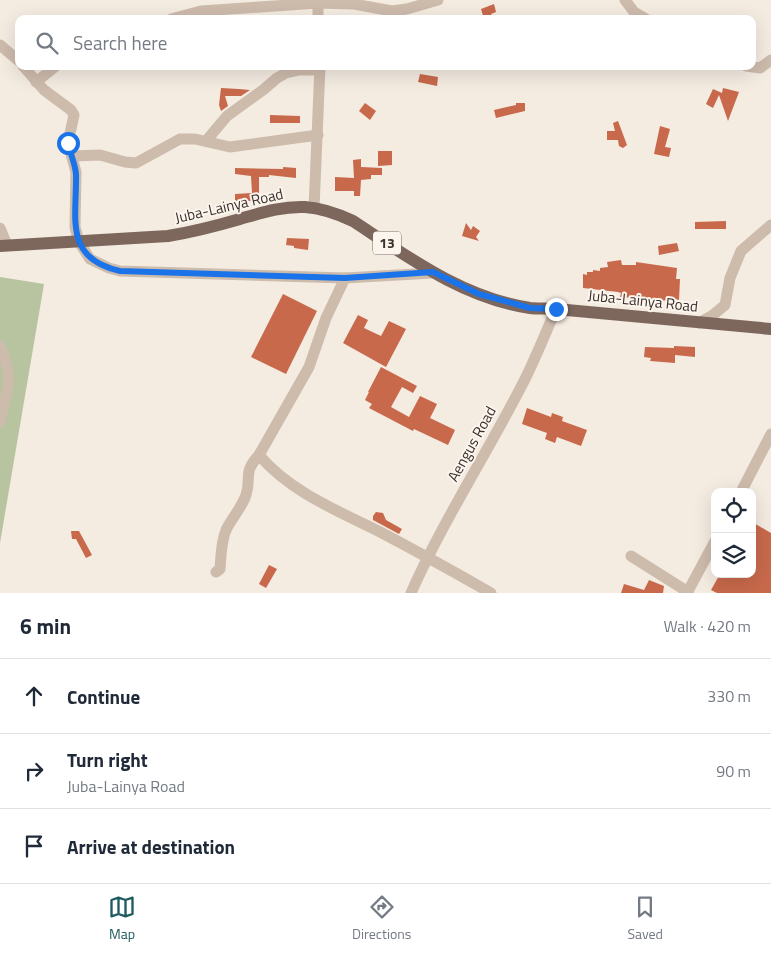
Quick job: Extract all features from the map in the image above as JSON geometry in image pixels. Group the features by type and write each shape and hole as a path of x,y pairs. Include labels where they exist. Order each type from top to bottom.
{"main road":[{"name":"Juba-Lainya Road","path":"3,246 168,236 194,232 284,208 314,208 353,221 433,272 479,294 530,308 771,329"}],"street":[{"path":"183,15 209,10 318,2 354,4 392,11 408,9 438,0"},
{"path":"625,0 634,12 639,15"},
{"path":"318,2 318,15"},
{"path":"0,45 15,58"},
{"path":"756,67 760,68 771,60"},
{"path":"26,70 36,82 71,110 74,115 74,123 69,138 76,172 75,227 79,242 90,259 103,266 120,271 345,278 433,272"},
{"path":"36,82 51,70"},
{"path":"206,141 227,116 277,78 286,73 299,70"},
{"path":"314,208 320,70"},
{"path":"72,156 100,155 136,163 180,139 195,139 230,147 318,135"},
{"path":"698,323 713,316 725,305 730,278 740,251 771,225"},
{"path":"0,228 3,246"},
{"path":"216,572 220,569 223,540 227,529 247,494 248,471 309,367 326,318 345,278"},
{"name":"Aengus Road","path":"411,593 427,557 523,384 556,309"},
{"path":"0,346 8,362 9,387 0,422"},
{"path":"743,488 771,434"},
{"path":"259,455 282,478 318,500 491,593"},
{"path":"630,556 687,592 711,548"}],"green space":[{"path":"0,277 44,284 0,543"}],"building":[{"path":"494,4 496,12 491,15 483,15 481,9"},
{"path":"420,74 438,77 437,86 418,82"},
{"path":"221,88 250,90 241,96 225,96 228,106 221,111 219,105"},
{"path":"723,88 739,92 728,121 719,95 713,108 706,104 713,89 722,93"},
{"path":"365,103 376,111 370,120 359,111"},
{"path":"516,103 525,103 525,111 496,118 494,110 516,105"},
{"path":"270,115 300,116 300,123 270,123"},
{"path":"618,121 627,145 623,148 619,146 618,140 607,140 607,131 615,131 613,123"},
{"path":"660,126 670,129 665,147 671,148 669,157 654,154"},
{"path":"378,151 392,151 392,165 378,166"},
{"path":"361,159 361,167 382,168 382,175 371,175 371,179 361,180 360,196 354,196 354,191 335,191 335,177 354,178 353,160"},
{"path":"283,167 296,168 296,178 269,175 269,177 259,177 259,204 253,204 250,201 235,201 235,194 252,193 251,176 235,174 235,168 283,169"},
{"path":"726,221 726,229 695,229 695,222"},
{"path":"466,223 471,230 473,226 480,231 476,237 479,241 462,236"},
{"path":"287,238 309,239 308,250 286,245"},
{"path":"677,243 679,251 659,255 658,246"},
{"path":"621,260 622,265 636,265 636,262 677,268 676,279 680,279 679,300 671,298 671,301 620,297 621,293 618,292 583,288 583,274 587,275 587,272 593,272 593,270 600,271 600,268 608,267 607,262"},
{"path":"283,294 317,311 286,374 251,357"},
{"path":"358,315 368,320 364,328 381,336 389,321 406,329 386,367 343,343"},
{"path":"674,346 695,347 695,357 675,355 675,363 650,361 651,358 644,357 645,347 674,348"},
{"path":"381,367 417,386 413,393 402,387 391,407 409,417 420,396 437,404 430,418 455,430 448,445 414,429 413,431 369,408 372,404 365,400"},
{"path":"527,408 551,417 552,413 563,417 562,421 587,430 581,446 557,437 555,443 545,439 547,433 522,424"},
{"path":"376,512 383,513 386,520 402,529 399,534 373,520"},
{"path":"756,524 771,533 771,593 717,593 711,590 718,578 756,578"},
{"path":"71,531 79,531 92,555 86,558 76,539 72,539"},
{"path":"269,565 277,569 266,588 259,584"},
{"path":"649,580 664,586 663,593 621,593 624,584 644,590"}],"route":[{"path":"68,143 76,172 74,220 79,242 90,259 109,268 120,271 345,278 382,277 433,272 479,294 530,308 556,309"}]}
